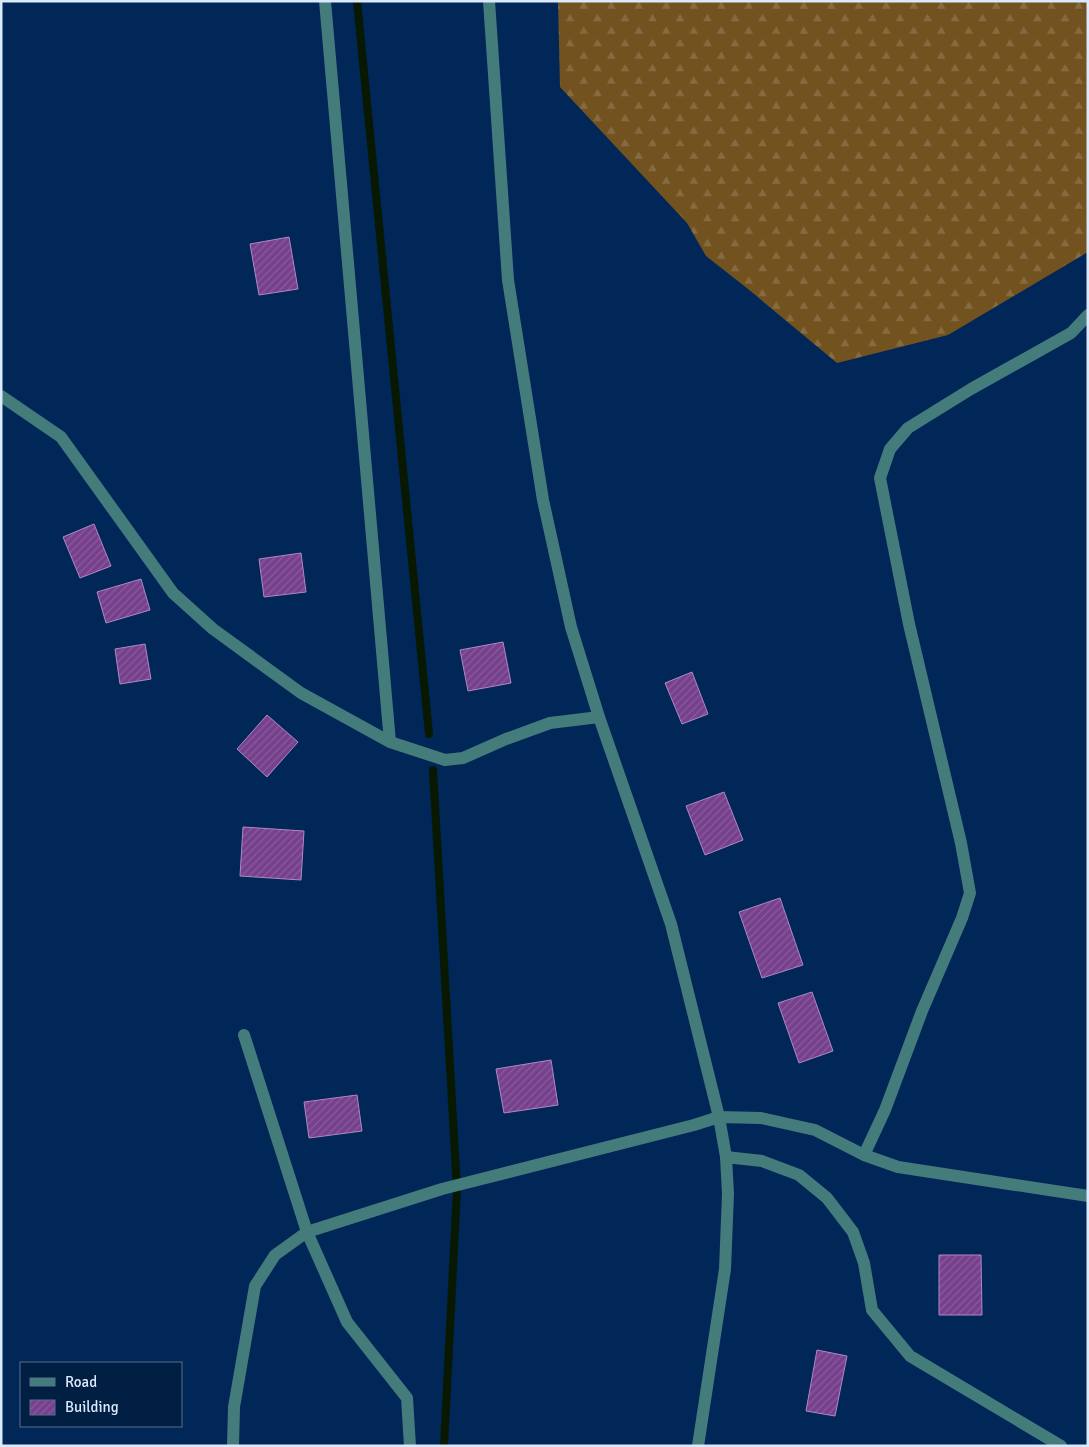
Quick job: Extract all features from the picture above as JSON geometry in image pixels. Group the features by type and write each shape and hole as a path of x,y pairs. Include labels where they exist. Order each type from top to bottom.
{"street":[{"path":"325,1 390,742"},
{"path":"489,1 508,280 543,500 571,627 599,717 671,924 719,1117 726,1157 728,1194 725,1269 698,1446"},
{"path":"864,1155 885,1110 922,1011 962,918 970,893 961,843 909,624 880,478 890,449 908,428 971,389 1071,333 1088,315"},
{"path":"1,396 61,437 173,593 206,623 301,693 390,742 445,760 464,758 506,738 550,724 599,717"},
{"path":"244,1035 307,1232 347,1322 407,1398 410,1446"},
{"path":"233,1446 234,1407 255,1286 275,1254 307,1232 442,1189 719,1117 761,1118 815,1130 864,1155 898,1167 1088,1196"},
{"path":"726,1157 762,1161 799,1175 827,1198 853,1232 864,1263 872,1310 910,1356 1061,1446"}],"green space":[{"path":"558,1 1088,1 1088,252 948,335 837,363 706,256 687,223 560,87"}],"building":[{"path":"289,237 298,289 259,295 250,244"},
{"path":"94,524 111,566 80,578 63,537"},
{"path":"301,553 306,592 264,597 259,559"},
{"path":"141,579 150,610 106,623 97,592"},
{"path":"503,642 511,683 468,691 460,650"},
{"path":"145,644 151,679 120,684 115,649"},
{"path":"692,672 708,714 682,724 665,683"},
{"path":"267,715 298,742 267,777 237,749"},
{"path":"724,792 743,840 705,855 686,806"},
{"path":"243,827 304,831 301,880 240,876"},
{"path":"780,898 803,965 762,978 739,912"},
{"path":"812,992 833,1051 799,1063 778,1003"},
{"path":"551,1060 558,1105 504,1113 496,1069"},
{"path":"357,1095 362,1131 309,1138 304,1102"},
{"path":"939,1255 981,1255 982,1315 939,1315"},
{"path":"817,1350 847,1356 835,1416 806,1411"}],"waterway":[{"path":"357,1 429,734"},
{"path":"433,770 457,1189 444,1446"}]}
